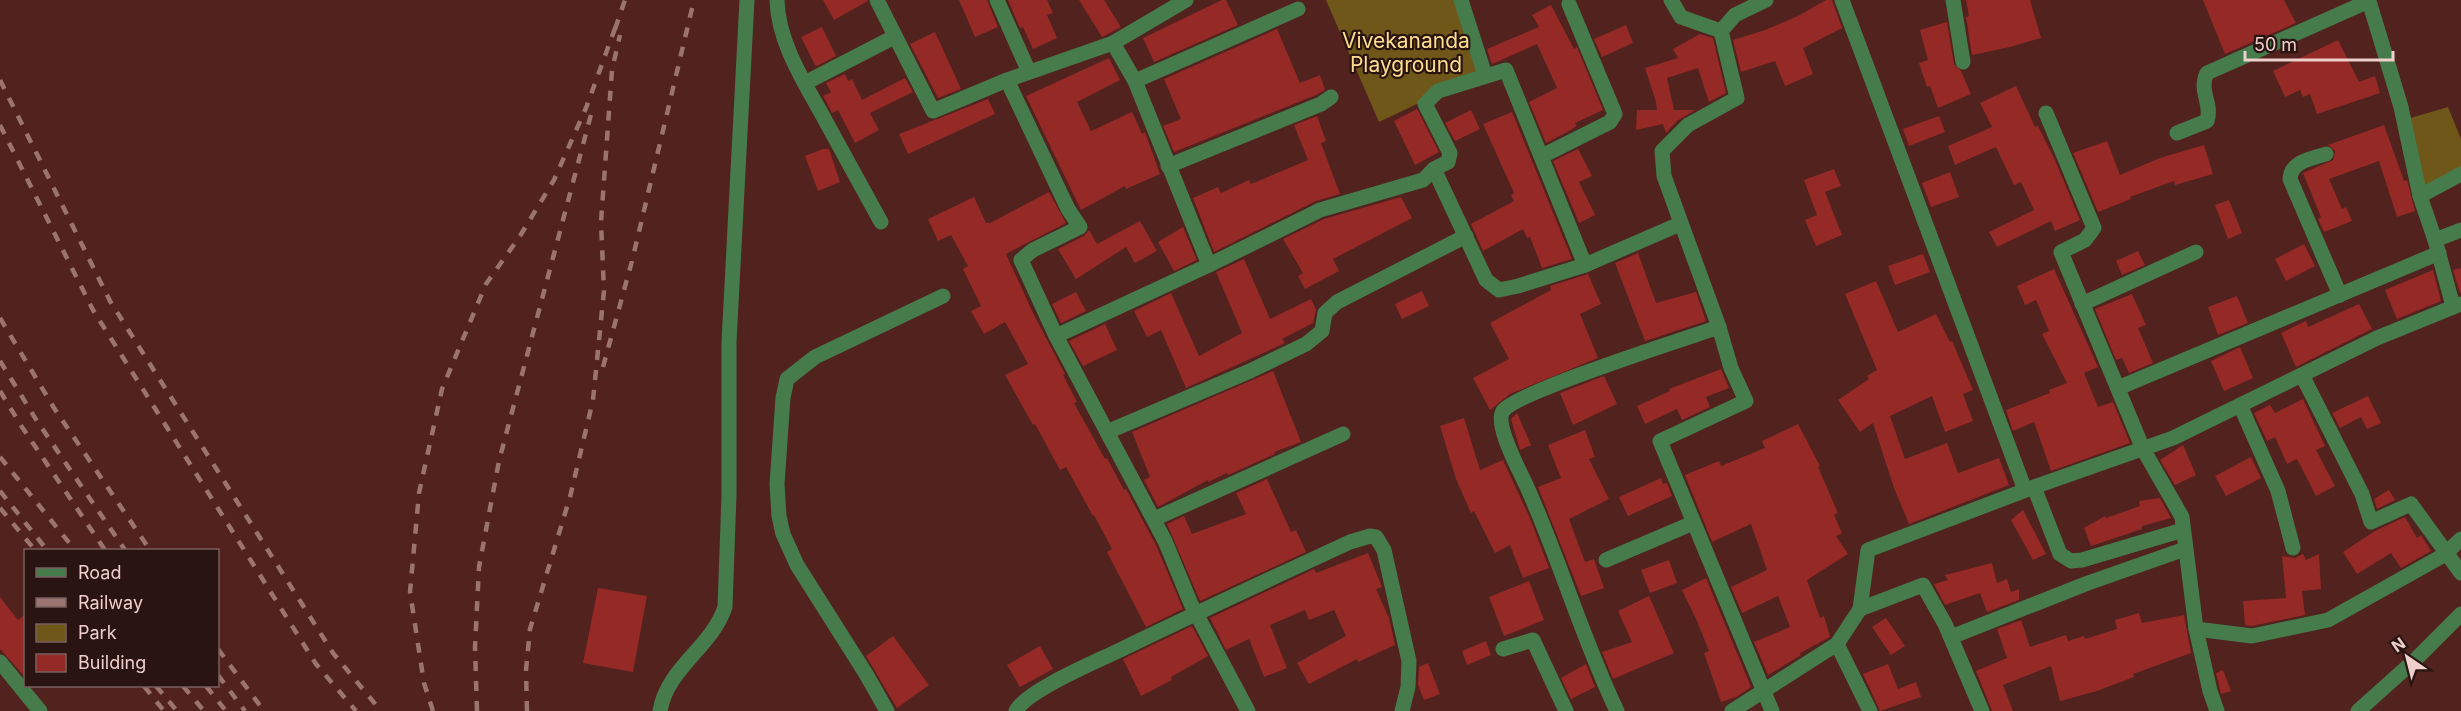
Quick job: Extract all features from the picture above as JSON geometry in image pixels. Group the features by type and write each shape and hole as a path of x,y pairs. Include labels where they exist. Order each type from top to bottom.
{"street":[{"path":"660,711 667,689 679,670 721,621 725,607 729,495 729,342 747,0"},
{"path":"777,0 783,37 805,83 881,222"},
{"path":"877,0 933,111 1007,80 1113,43 1186,0"},
{"path":"998,0 1029,72"},
{"path":"1461,0 1485,75"},
{"path":"1671,0 1681,17 1721,31"},
{"path":"1721,31 1735,15 1766,0"},
{"path":"1842,0 2030,488 2060,554 2071,561 2082,560 2183,530"},
{"path":"1953,0 1963,62"},
{"path":"1732,711 1837,644 1860,609 1868,550 2030,488 2172,438 2377,338 2457,305 2420,196 2401,107 2368,1 2350,4 2206,73 2202,82 2210,115 2208,121 2177,133"},
{"path":"1542,156 1610,122 1615,114 1569,4"},
{"path":"1135,81 1298,9"},
{"path":"1721,31 1730,60 1737,98 1688,125 1662,151 1664,176 1680,224 1719,327 1731,368 1746,401 1660,441 1772,711"},
{"path":"805,83 894,37"},
{"path":"1113,43 1135,81 1209,265"},
{"path":"1056,336 1209,265 1320,210 1423,180 1434,169 1448,162 1450,153 1425,104 1438,91 1506,70 1585,265"},
{"path":"1007,80 1068,209 1080,227 1033,250 1021,260 1056,336 1154,519 1196,613 1248,711"},
{"path":"1168,166 1321,104 1331,97"},
{"path":"2046,113 2094,228 2085,240 2061,252 2143,449 2182,517 2196,629 2210,691 2217,711"},
{"path":"2326,154 2296,165 2290,171 2290,179 2340,295"},
{"path":"1434,169 1486,280 1498,290 1585,265 1680,224"},
{"path":"2420,196 2461,174"},
{"path":"2118,388 2340,295 2437,246 2461,230"},
{"path":"1107,432 1250,372 1306,345 1322,332 1325,314 1337,302 1466,236"},
{"path":"2082,304 2196,252"},
{"path":"886,711 866,674 796,565 783,534 779,516 777,484 783,398 787,379 815,357 943,296"},
{"path":"1617,711 1590,649 1538,511 1506,439 1500,419 1502,413 1512,403 1561,383 1719,327"},
{"path":"2302,375 2362,494 2371,522 2410,504 2461,573"},
{"path":"2240,405 2278,491 2293,548"},
{"path":"1154,519 1343,435"},
{"path":"1606,560 1693,523"},
{"path":"1016,711 1019,705 1054,683 1196,613 1350,542 1370,536 1376,537 1384,550 1409,661 1402,711"},
{"path":"2196,629 2252,636 2328,620 2446,553 2461,540"},
{"path":"1951,637 2088,583 2185,549"},
{"path":"1860,609 1923,585 1946,624 1982,711"},
{"path":"2358,711 2417,658 2461,614"},
{"path":"1503,649 1533,640 1566,711"},
{"path":"1837,644 1870,711"},
{"path":"0,662 40,711"}],"green space":[{"name":"Vivekananda Playground","path":"1326,0 1460,0 1484,72 1379,122"},
{"path":"2448,107 2461,139 2461,179 2424,190 2407,119"}],"building":[{"path":"823,0 867,0 868,1 834,20"},
{"path":"959,0 987,0 998,27 975,37"},
{"path":"1008,0 1047,0 1053,13 1047,15 1057,38 1033,49 1023,27 1020,28"},
{"path":"1079,0 1104,0 1121,27 1102,37"},
{"path":"1226,0 1238,25 1154,62 1143,38"},
{"path":"1826,0 1832,0 1842,28 1803,48 1813,74 1785,86 1775,61 1741,72 1733,40 1798,16"},
{"path":"1966,0 2030,0 2041,38 1972,55 1966,17 1969,16"},
{"path":"2203,0 2284,0 2296,23 2225,54"},
{"path":"1551,5 1574,49 1577,47 1603,110 1575,123 1577,126 1546,143 1529,102 1557,88 1537,44 1492,64 1487,49 1539,27 1532,15"},
{"path":"1947,22 1954,64 1961,71 1971,94 1938,108 1930,86 1927,87 1919,63 1928,60 1920,30"},
{"path":"1626,25 1633,43 1602,57 1594,39"},
{"path":"822,27 836,56 817,66 801,37"},
{"path":"1277,29 1300,83 1320,75 1325,90 1174,152 1163,126 1181,119 1164,79"},
{"path":"935,32 961,89 938,98 910,44"},
{"path":"1700,34 1713,38 1726,93 1709,102 1698,68 1667,78 1674,110 1695,110 1677,121 1666,133 1663,124 1636,130 1637,110 1657,110 1645,68 1678,58 1673,49"},
{"path":"2338,40 2359,82 2375,76 2380,93 2317,114 2310,94 2303,97 2300,90 2285,97 2273,71"},
{"path":"1109,58 1120,80 1077,102 1091,131 1132,112 1142,134 1145,132 1160,174 1126,189 1125,186 1081,210 1026,96"},
{"path":"845,74 848,81 852,79 862,100 905,78 913,92 870,113 879,130 855,143 838,110 832,113 823,96 831,92 826,83"},
{"path":"2016,86 2035,127 2038,126 2055,160 2080,220 2055,231 2051,221 1997,247 1989,232 2034,210 2021,182 2014,185 1996,147 1955,165 1948,146 1992,127 1980,103"},
{"path":"988,99 995,114 908,154 899,134"},
{"path":"1417,109 1439,152 1415,165 1394,121"},
{"path":"1471,110 1480,129 1455,141 1445,123"},
{"path":"1512,112 1572,259 1542,268 1530,237 1527,238 1523,229 1483,251 1471,224 1514,201 1511,195 1514,193 1483,124"},
{"path":"1317,116 1326,141 1321,143 1340,194 1316,201 1214,252 1193,198 1218,187 1221,193 1249,180 1251,184 1308,160 1294,125"},
{"path":"1939,116 1945,132 1909,146 1903,129"},
{"path":"2384,125 2404,181 2407,180 2415,211 2397,217 2379,161 2329,179 2342,209 2346,207 2352,221 2324,232 2318,219 2321,217 2303,173 2333,160 2335,151 2328,145"},
{"path":"2107,141 2120,175 2160,158 2204,145 2213,174 2175,185 2174,181 2130,197 2131,199 2098,212 2073,153"},
{"path":"829,149 840,182 818,191 805,156"},
{"path":"1578,149 1592,176 1579,182 1595,215 1579,223 1553,161"},
{"path":"1834,169 1841,186 1825,192 1842,235 1816,246 1805,220 1817,215 1804,180"},
{"path":"1950,172 1959,197 1931,207 1922,183"},
{"path":"1049,192 1066,223 1006,254 1033,313 1065,374 1063,375 1077,402 1074,403 1105,459 1107,458 1124,490 1126,489 1156,545 1183,609 1146,627 1107,552 1112,549 1094,515 1066,467 1060,470 1005,375 1028,364 1005,322 984,334 971,311 981,306 963,269 968,266 951,235 938,241 928,219 974,197 986,223 990,223"},
{"path":"1401,197 1412,218 1333,259 1339,271 1305,289 1298,276 1303,273 1283,239 1324,219"},
{"path":"2229,200 2242,233 2228,239 2215,205"},
{"path":"1140,221 1157,251 1135,263 1126,247 1076,279 1058,249 1084,236 1089,230 1097,244"},
{"path":"1183,227 1197,260 1174,271 1158,242"},
{"path":"2304,244 2315,266 2286,281 2275,259"},
{"path":"2138,251 2145,265 2122,275 2116,261"},
{"path":"1638,253 1656,303 1696,292 1706,321 1645,341 1615,263"},
{"path":"1923,254 1930,272 1895,285 1888,266"},
{"path":"1244,259 1270,319 1311,299 1316,310 1313,323 1282,339 1285,343 1186,388 1161,330 1147,337 1134,311 1171,293 1199,356 1242,333 1216,272"},
{"path":"2461,268 2461,292 2460,293 2453,270"},
{"path":"2054,269 2098,367 2084,373 2098,407 2113,402 2130,443 2051,471 2034,422 2013,431 2006,410 2050,393 2049,390 2067,383 2042,334 2049,331 2036,300 2025,305 2017,286"},
{"path":"2433,270 2441,301 2397,319 2385,290"},
{"path":"1588,274 1601,304 1580,314 1598,358 1510,394 1490,410 1473,378 1509,359 1490,323 1551,290 1550,286"},
{"path":"1876,281 1898,332 1936,314 1950,342 1952,341 1973,390 1963,394 1973,421 1945,432 1932,396 1890,416 1905,459 1947,443 1958,473 1999,458 2009,485 1909,524 1894,488 1873,423 1860,432 1838,400 1869,379 1867,376 1877,370 1845,294"},
{"path":"1422,291 1429,306 1402,319 1395,304"},
{"path":"1076,292 1086,311 1061,323 1052,304"},
{"path":"2132,294 2146,325 2138,328 2153,363 2129,373 2122,358 2116,360 2095,309"},
{"path":"2237,296 2248,323 2218,335 2208,307"},
{"path":"2359,304 2372,329 2296,367 2281,333 2306,321 2308,327"},
{"path":"1105,324 1117,350 1083,366 1069,341"},
{"path":"2240,347 2253,378 2224,391 2211,361"},
{"path":"1721,369 1729,388 1706,397 1710,407 1682,420 1677,409 1645,424 1637,406 1670,391 1669,389"},
{"path":"1273,371 1301,442 1274,452 1275,454 1228,475 1227,473 1208,482 1208,480 1158,507 1144,480 1150,477 1132,432"},
{"path":"1604,376 1617,404 1573,425 1560,393"},
{"path":"2368,396 2381,423 2367,429 2361,417 2340,428 2332,413"},
{"path":"2303,399 2325,446 2316,450 2335,486 2316,496 2297,459 2287,464 2275,437 2267,441 2254,413 2270,405 2275,413"},
{"path":"1517,413 1531,445 1520,450 1511,419"},
{"path":"1464,418 1480,470 1503,460 1530,518 1549,568 1523,578 1510,545 1495,553 1474,511 1471,513 1456,479 1440,426"},
{"path":"1798,424 1820,466 1818,467 1838,513 1834,515 1842,533 1836,536 1848,554 1807,580 1820,618 1824,616 1830,637 1800,653 1801,655 1768,675 1754,642 1790,627 1778,596 1742,613 1731,587 1767,570 1751,524 1712,542 1685,475 1719,461 1721,466 1765,448 1762,441"},
{"path":"1585,430 1595,457 1589,459 1609,499 1569,519 1585,562 1594,559 1604,588 1581,596 1538,487 1561,478 1548,445"},
{"path":"2183,445 2196,475 2175,485 2160,460"},
{"path":"2251,457 2261,478 2226,496 2215,476"},
{"path":"1661,478 1663,484 1667,483 1672,496 1628,516 1619,497"},
{"path":"1267,479 1291,532 1296,530 1306,552 1200,601 1167,524 1184,516 1192,534 1246,514 1236,493"},
{"path":"2389,490 2395,500 2377,509 2374,499"},
{"path":"2160,498 2171,518 2142,526 2142,529 2091,546 2084,528 2105,516 2106,518 2140,506 2139,501"},
{"path":"2023,510 2046,554 2033,560 2011,520"},
{"path":"2405,517 2417,538 2421,535 2431,551 2401,568 2391,553 2357,574 2343,552 2375,531"},
{"path":"1368,553 1382,587 1376,589 1389,618 1395,645 1358,662 1357,659 1309,684 1297,663 1346,636 1334,610 1309,620 1305,610 1270,625 1287,668 1264,677 1249,639 1226,650 1210,618 1314,569 1316,573"},
{"path":"2303,554 2306,560 2319,554 2321,589 2302,591 2305,615 2252,626 2245,625 2243,601 2286,598 2282,556 2295,558"},
{"path":"1669,560 1677,583 1650,593 1641,570"},
{"path":"1992,563 1997,583 2007,579 2011,592 2019,589 2019,600 1987,612 1980,593 1945,605 1934,584 1948,580 1945,575"},
{"path":"1706,578 1751,687 1736,697 1721,702 1704,653 1709,651 1682,590"},
{"path":"1529,581 1544,620 1504,636 1489,597"},
{"path":"598,588 647,596 633,672 583,663"},
{"path":"1649,596 1674,653 1613,679 1602,652 1632,642 1618,611"},
{"path":"0,597 18,620 24,616 24,676 0,649"},
{"path":"2139,613 2142,623 2184,615 2191,653 2133,674 2134,677 2097,691 2060,701 2051,666 2003,685 2013,711 1992,711 1976,671 2007,658 1997,629 2021,620 2030,647 2066,635 2068,641 2084,636 2085,639 2117,629 2115,620"},
{"path":"1886,618 1905,646 1891,655 1872,627"},
{"path":"1192,626 1208,656 1171,677 1172,680 1141,696 1123,659"},
{"path":"893,636 929,685 897,708 866,656"},
{"path":"1486,641 1491,655 1467,665 1462,651"},
{"path":"1040,646 1053,669 1020,687 1007,665"},
{"path":"1428,663 1440,694 1424,700 1418,685 1419,667"},
{"path":"1586,664 1595,687 1571,699 1561,678"},
{"path":"1888,664 1898,689 1916,682 1921,697 1880,711 1863,674"},
{"path":"2223,670 2231,691 2221,694 2216,673"}],"railway":[{"path":"615,29 625,0"},
{"path":"603,367 632,261 694,0"},
{"path":"433,711 424,683 410,592 419,493 442,389 486,284 520,236 554,180 586,108 617,23"},
{"path":"527,711 526,670 530,629 570,497 593,400 604,291 601,222 612,70 620,35"},
{"path":"0,80 110,301 333,653 381,711"},
{"path":"477,711 475,647 479,567 499,461 593,107"},
{"path":"0,125 93,310 316,664 356,711"},
{"path":"0,318 54,408 149,549"},
{"path":"0,361 37,421 124,549"},
{"path":"0,391 104,549"},
{"path":"0,457 74,549"},
{"path":"0,491 46,549"},
{"path":"0,508 34,549"},
{"path":"219,650 264,711"},
{"path":"219,676 245,711"},
{"path":"145,687 164,711"},
{"path":"157,687 177,711"},
{"path":"184,687 204,711"},
{"path":"207,687 226,711"}]}
